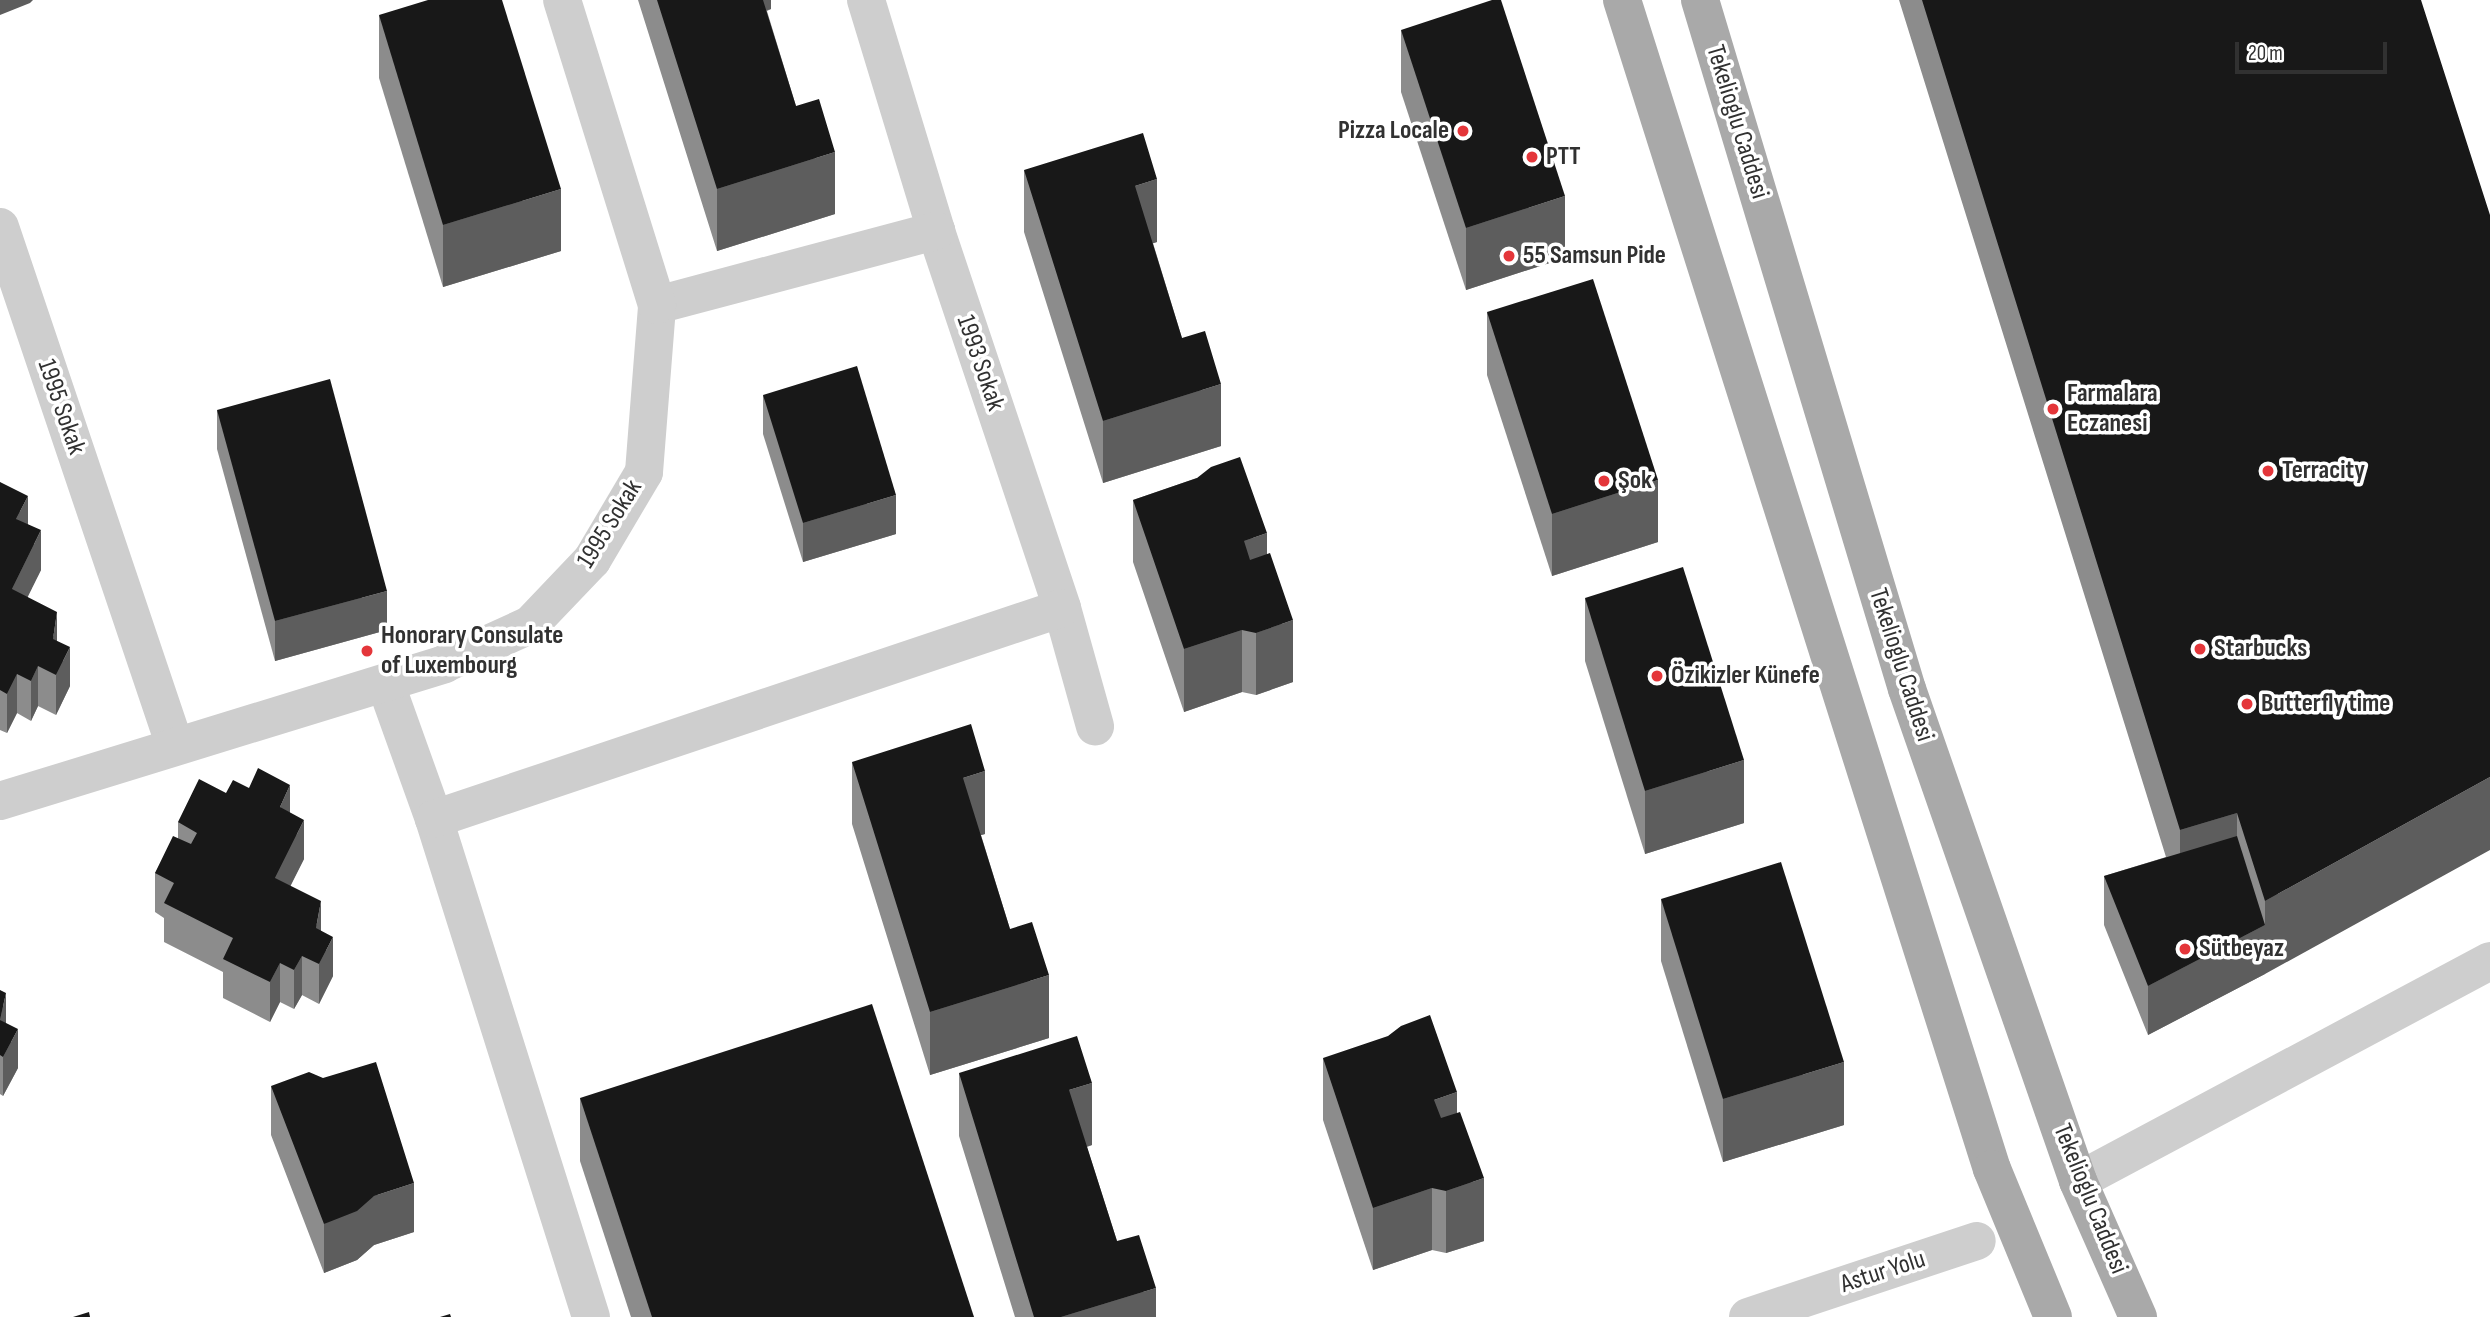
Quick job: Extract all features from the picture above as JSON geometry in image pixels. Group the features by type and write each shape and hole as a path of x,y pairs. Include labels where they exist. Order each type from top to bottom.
{"main road":[{"path":"1622,0 1992,1168 2053,1317"},
{"name":"Tekelioglu Caddesi","path":"1700,0 1907,689 2078,1181 2138,1317"}],"street":[{"name":"1995 Sokak","path":"0,801 386,685 444,664 530,625 592,560 644,472 657,305 562,0"},
{"name":"1993 Sokak","path":"866,0 936,231 1062,608 1095,726"},
{"name":"1995 Sokak","path":"0,227 175,747"},
{"path":"657,305 936,231"},
{"path":"434,819 1062,608"},
{"path":"386,685 434,819 591,1317"},
{"path":"2078,1181 2490,961"},
{"name":"Astur Yolu","path":"1748,1317 1977,1241"}],"building":[{"path":"428,0 502,0 561,189 443,225 379,15"},
{"path":"657,0 763,0 796,106 819,99 835,152 717,189"},
{"path":"1492,0 1501,0 1565,196 1466,228 1401,30"},
{"name":"Terracity","path":"1922,0 2421,0 2490,215 2490,777 2265,901 2237,813 2180,830"},
{"path":"1143,133 1157,179 1135,186 1182,338 1205,331 1221,384 1103,421 1024,170"},
{"path":"1593,279 1658,480 1552,514 1487,312"},
{"path":"857,366 896,495 803,523 763,395"},
{"path":"330,379 387,591 275,621 217,410"},
{"path":"1240,457 1267,533 1244,541 1250,560 1270,553 1293,620 1256,633 1242,630 1184,649 1133,500 1197,478 1211,467"},
{"path":"0,482 28,496 16,519 41,530 12,589 57,612 53,639 70,647 56,675 38,666 31,681 17,674 7,694 0,690"},
{"path":"1683,567 1744,760 1645,791 1585,598"},
{"path":"971,724 985,771 963,778 1010,929 1032,922 1049,975 930,1012 852,762"},
{"path":"258,768 290,785 280,807 304,820 275,878 321,901 316,928 333,937 319,964 302,956 294,970 280,963 270,982 223,959 233,938 164,903 174,883 155,873 173,836 191,844 197,833 178,822 199,779 226,793 233,780 249,788"},
{"path":"2237,836 2265,925 2148,986 2104,876"},
{"path":"1781,862 1844,1062 1723,1099 1661,899"},
{"path":"0,990 6,993 0,1020"},
{"path":"872,1004 974,1317 652,1317 580,1098"},
{"path":"1430,1015 1457,1092 1434,1100 1441,1118 1460,1112 1484,1178 1446,1191 1432,1188 1373,1208 1323,1058 1388,1036 1401,1026"},
{"path":"0,1020 18,1029 3,1057 0,1055"},
{"path":"1077,1036 1092,1083 1069,1090 1117,1241 1139,1235 1156,1288 1061,1317 1034,1317 959,1073"},
{"path":"376,1062 414,1183 374,1196 357,1211 324,1224 271,1086 309,1072 323,1078"},
{"path":"89,1312 90,1317 73,1317"}],"place":[{"name":"Pizza Locale","path":"1463,131"},
{"name":"PTT","path":"1532,157"},
{"name":"55 Samsun Pide","path":"1509,256"},
{"name":"Farmalara Eczanesi","path":"2053,409"},
{"name":"Terracity","path":"2268,471"},
{"name":"Şok","path":"1604,481"},
{"name":"Starbucks","path":"2200,649"},
{"name":"Honorary Consulate of Luxembourg","path":"367,651"},
{"name":"Özikizler Künefe","path":"1657,676"},
{"name":"Butterfly time","path":"2247,704"},
{"name":"Sütbeyaz","path":"2185,949"}]}
